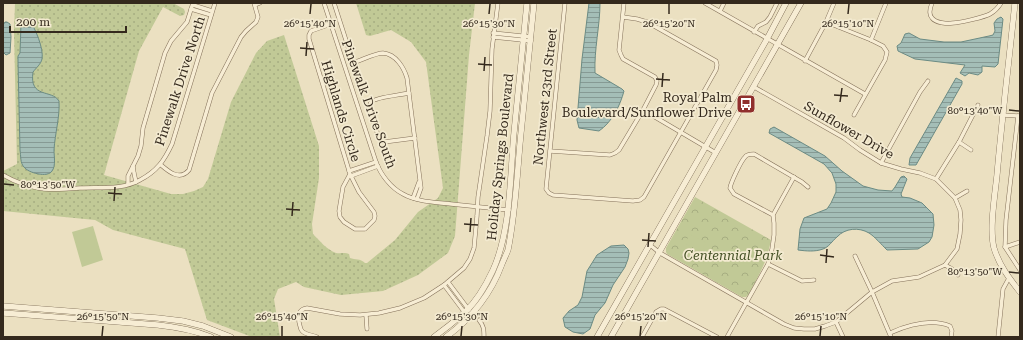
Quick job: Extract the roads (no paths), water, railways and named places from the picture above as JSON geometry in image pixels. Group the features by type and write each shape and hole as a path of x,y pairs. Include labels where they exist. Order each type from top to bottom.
{"street":[{"name":"Pinewalk Drive North","path":"3,176 26,185 43,189 120,186 136,182 152,173 161,164 172,144 215,3"},
{"path":"161,164 176,175 186,174 189,170 212,93 241,37 256,22 258,17 254,4 260,3"},
{"name":"Pinewalk Drive South","path":"324,3 376,162 387,181 404,195 415,199 514,211"},
{"name":"Pinewalk Drive South","path":"334,3 352,59 355,62 384,53 393,57 406,73 421,188 415,199"},
{"path":"317,337 306,334 300,327 298,316 300,311 303,309 307,308 340,314 366,315 400,308 424,298 446,284 464,268 470,259 474,248 478,197 490,111 493,35 498,3"},
{"name":"Holiday Springs Boulevard","path":"434,337 466,311 484,288 501,249 507,210 527,3"},
{"name":"Holiday Springs Boulevard","path":"446,337 470,316 490,291 507,251 514,211 534,3"},
{"name":"Northwest 23rd Street","path":"565,3 546,189 549,193 553,195 634,202 640,200 644,197 681,133"},
{"path":"550,151 610,155 615,153 619,150 656,85 657,81 655,77 623,59 620,55 619,50 624,3"},
{"path":"705,3 865,94"},
{"path":"720,11 724,3"},
{"path":"754,32 758,26 766,22 770,17 776,3"},
{"path":"597,337 786,3"},
{"path":"611,337 801,3"},
{"path":"805,61 826,22 834,3"},
{"path":"871,40 886,3"},
{"path":"932,3 930,15 936,21 945,23 954,23 989,15 998,8 1001,3"},
{"path":"1015,3 992,238 999,264 1020,292"},
{"path":"192,6 212,11"},
{"path":"192,6 211,16"},
{"path":"128,184 128,176 138,156 141,146 143,128 165,53 171,41 187,22 192,6"},
{"path":"623,17 647,22 716,60 716,70 681,133"},
{"path":"826,22 871,40 883,46 887,52 885,60 854,115"},
{"name":"Highlands Circle","path":"331,24 311,31 309,39 350,174 359,192 374,212 375,216 374,220 364,230 355,229 344,222 340,217 339,211 343,187 350,174 376,162"},
{"path":"493,35 531,39"},
{"path":"881,163 920,92 928,82"},
{"name":"Sunflower Drive","path":"650,245 660,253 784,324 794,328 804,329 815,329 836,322 872,292 892,281 919,277 945,265 957,249 960,234 960,210 955,198 936,179 920,173 881,163 844,138 754,86"},
{"name":"Pinewalk Drive South","path":"409,93 389,96 372,101 369,108 378,138 381,141 384,142 415,138"},
{"path":"936,179 959,142 978,105"},
{"path":"643,110 716,153"},
{"path":"1003,116 1019,116 1006,220 1005,247 1020,270"},
{"path":"959,142 971,150"},
{"path":"773,215 734,194 730,188 731,182 745,157 750,154 754,154 794,177 808,187"},
{"path":"133,166 136,182"},
{"name":"Highlands Circle","path":"350,174 378,166"},
{"path":"726,337 768,264 774,235 773,215 794,177"},
{"path":"955,198 967,191"},
{"path":"1005,247 1020,242"},
{"path":"854,256 872,292 890,335 901,328 924,323 943,323 950,326 952,331 951,337"},
{"path":"768,264 802,281 814,280"},
{"path":"945,265 958,275"},
{"path":"998,337 1003,289 1008,278"},
{"path":"446,284 470,316"},
{"path":"3,306 183,321 203,326 231,337"},
{"path":"642,337 656,312 661,309 668,310 717,337"},
{"path":"3,313 148,324 181,328 211,337"},
{"path":"366,315 367,329"},
{"path":"148,317 148,324"},
{"path":"479,320 483,325 484,337"},
{"path":"836,322 843,337"}],"water":[{"path":"589,3 600,3 595,55 595,73 624,91 615,113 608,123 599,131 579,128 577,120 582,59"},
{"path":"1001,17 1003,19 998,64 995,67 982,66 982,72 978,75 969,73 965,76 960,73 965,65 915,59 898,51 897,46 901,43 905,34 909,33 920,39 944,42 961,42 993,35 995,31 994,23"},
{"path":"26,19 29,20 34,28 42,50 42,59 40,64 33,72 34,86 42,92 56,97 59,101 59,113 54,150 54,166 50,173 46,174 38,174 26,169 22,164 21,159 18,56 20,53 21,24"},
{"path":"5,22 10,24 11,37 10,53 6,55 3,52 3,25"},
{"path":"956,78 962,81 962,84 916,165 909,165 910,158"},
{"path":"774,127 825,156 842,171 863,186 878,190 892,191 901,177 904,176 907,179 901,194 902,197 910,198 922,203 933,214 934,225 932,237 929,242 918,249 887,250 869,233 852,229 840,234 823,249 814,251 798,250 800,229 804,218 827,209 836,192 836,184 832,173 824,164 769,133 770,129"},
{"path":"624,245 628,249 629,253 625,267 613,285 605,303 595,315 590,329 583,334 573,332 565,327 563,318 569,311 578,305 582,297 587,271 597,255 611,246"}],"place":[{"name":"Royal Palm Boulevard/Sunflower Drive","path":"746,104"}],"park label":[{"name":"Centennial Park","path":"733,255"}]}
